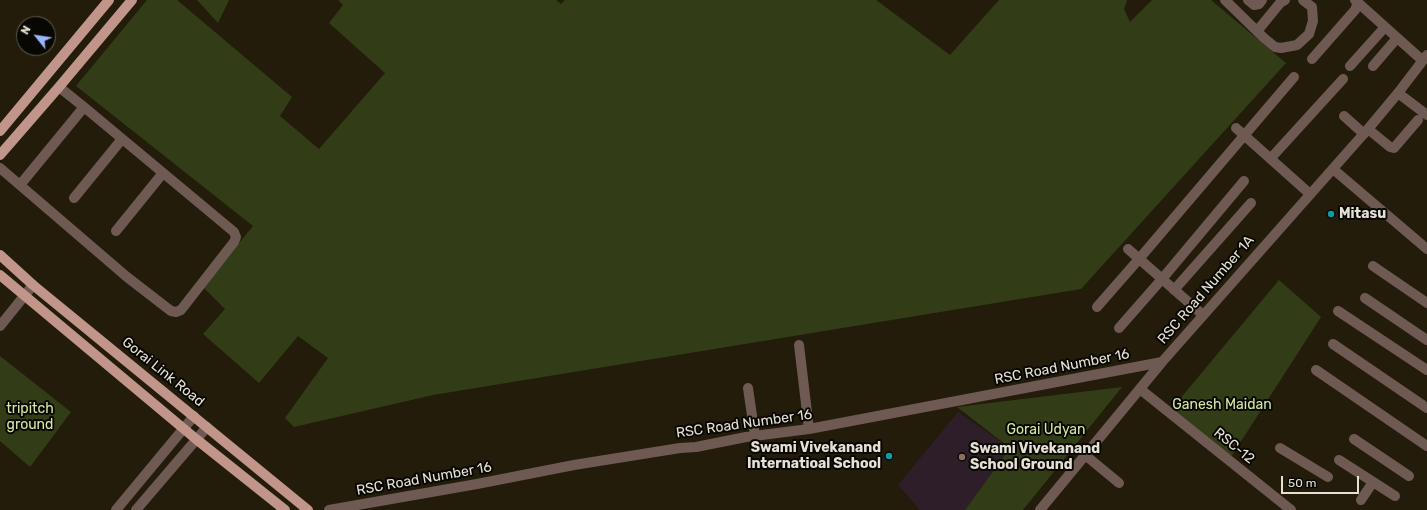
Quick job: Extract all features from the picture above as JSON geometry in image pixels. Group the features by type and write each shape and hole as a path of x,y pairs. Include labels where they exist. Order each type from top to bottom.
{"main road":[{"path":"0,131 109,0"},
{"path":"0,155 132,0"},
{"name":"Gorai Link Road","path":"0,255 33,285 308,510"},
{"path":"0,275 196,439 285,510"}],"street":[{"path":"1225,0 1275,47 1281,48 1297,45 1309,34 1313,20 1312,7 1303,0"},
{"path":"1248,0 1254,5 1259,4 1262,0"},
{"path":"1258,30 1280,3 1285,0"},
{"path":"1356,2 1397,38 1425,58"},
{"path":"1312,59 1355,10 1356,2"},
{"path":"1350,66 1384,27"},
{"path":"1373,66 1397,38"},
{"name":"RSC Road Number 1A","path":"1040,510 1162,362 1366,131 1425,58"},
{"path":"1097,307 1139,259 1240,131 1294,77"},
{"path":"1271,158 1342,79"},
{"path":"0,168 127,277 171,311 176,312 181,310 234,242 236,237 230,229 59,87"},
{"path":"1398,93 1427,115"},
{"path":"20,185 84,107"},
{"path":"1344,116 1390,147 1394,148 1418,120"},
{"path":"1240,131 1310,194"},
{"path":"74,198 122,139"},
{"path":"1333,169 1427,249"},
{"path":"116,231 163,173"},
{"path":"1119,328 1244,181"},
{"path":"1174,290 1251,203"},
{"path":"1128,249 1203,315"},
{"path":"1373,266 1427,302"},
{"path":"0,326 33,285"},
{"path":"1364,298 1427,340"},
{"path":"1338,311 1427,370"},
{"path":"1333,344 1427,408"},
{"path":"799,345 809,430"},
{"name":"RSC Road Number 16","path":"329,510 477,484 574,464 680,448 696,448 755,436 809,430 1162,362"},
{"path":"1316,370 1427,446"},
{"path":"748,388 755,436"},
{"name":"RSC-12","path":"1140,389 1291,510"},
{"path":"116,510 194,416"},
{"path":"136,510 207,427"},
{"path":"1354,439 1410,476"},
{"path":"1280,448 1328,477"},
{"path":"1085,455 1119,483"},
{"path":"1339,460 1395,496"},
{"path":"1361,500 1374,482"}],"shaded area":[{"name":"Swami Vivekanand School Ground","path":"958,412 1010,448 965,510 920,510 898,485"}],"green space":[{"path":"147,0 177,0 292,97 280,116 319,149 385,73 329,23 343,5 338,0 556,0 561,4 565,0 876,0 950,55 999,0 1127,0 1124,9 1130,22 1152,0 1211,0 1286,63 1081,289 433,395 294,427 285,418 328,358 298,336 259,383 203,334 225,309 203,287 253,226 76,86"},
{"path":"197,0 229,0 218,23"},
{"name":"Ganesh Maidan","path":"1279,280 1321,317 1229,460 1169,412"},
{"name":"tripitch ground","path":"0,356 71,412 30,467 0,441"},
{"name":"Gorai Udyan","path":"1122,387 1023,510 965,510 1010,448 957,407"}],"place":[{"name":"Mitasu","path":"1331,214"},
{"name":"Swami Vivekanand Internatioal School","path":"889,456"},
{"name":"Swami Vivekanand School Ground","path":"962,457"}]}
